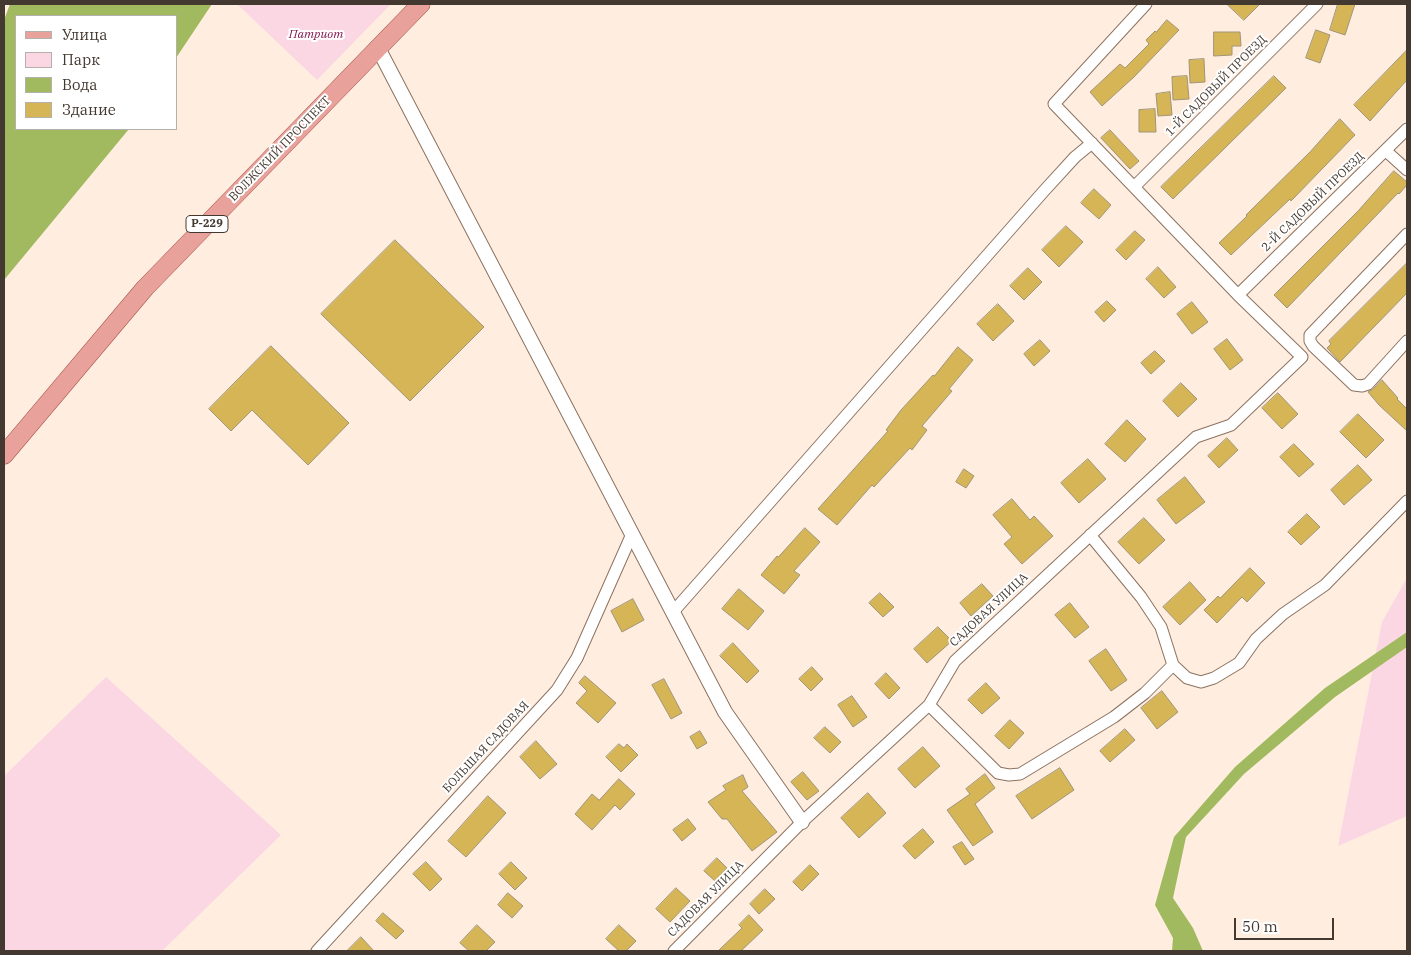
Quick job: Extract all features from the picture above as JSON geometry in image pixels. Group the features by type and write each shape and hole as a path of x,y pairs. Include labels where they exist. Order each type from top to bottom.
{"main road":[{"name":"ВОЛЖСКИЙ ПРОСПЕКТ","path":"4,455 145,288 421,4"}],"street":[{"path":"1146,4 1054,104 1238,295"},
{"name":"1-Й САДОВЫЙ ПРОЕЗД","path":"1134,187 1317,4"},
{"path":"378,48 725,712 802,822"},
{"name":"2-Й САДОВЫЙ ПРОЕЗД","path":"1238,295 1407,129"},
{"path":"673,612 1039,196 1075,157 1092,144"},
{"path":"1386,151 1407,170"},
{"path":"1407,234 1310,335 1313,346 1354,385 1362,386 1368,384 1407,341"},
{"name":"САДОВАЯ УЛИЦА","path":"674,951 802,822 929,705 955,661 1196,437 1232,425 1302,357 1238,295"},
{"path":"1090,534 1141,597 1161,627 1173,665 1187,678 1201,682 1214,678 1239,663 1256,639 1284,614 1325,585 1407,501"},
{"name":"БОЛЬШАЯ САДОВАЯ","path":"317,951 557,690 577,658 632,534"},
{"path":"929,705 998,773 1008,775 1020,774 1114,717 1145,693 1173,665"}],"green space":[{"name":"Патриот","path":"237,4 391,4 317,80"},
{"path":"1407,578 1407,816 1338,846 1382,622"},
{"path":"106,677 281,835 162,951 4,951 4,776"}],"water":[{"path":"10,4 212,4 178,55 178,15 15,15 15,130 128,130 4,280 4,20"},
{"path":"1407,632 1407,647 1335,697 1244,774 1186,837 1173,898 1193,928 1203,951 1172,951 1173,938 1155,905 1174,837 1235,767 1325,688"}],"building":[{"path":"1227,4 1260,4 1244,20"},
{"path":"1338,4 1355,4 1345,35 1330,30"},
{"path":"1167,20 1179,30 1134,77 1102,106 1090,92 1120,64 1125,68 1149,44 1146,40"},
{"path":"1316,30 1330,35 1320,63 1306,58"},
{"path":"1214,32 1240,32 1241,46 1232,46 1232,55 1214,56"},
{"path":"1407,50 1407,80 1370,121 1354,105"},
{"path":"1204,59 1205,82 1190,83 1189,60"},
{"path":"1187,76 1189,99 1173,100 1172,77"},
{"path":"1274,76 1286,88 1173,199 1161,187"},
{"path":"1170,92 1172,115 1158,116 1156,94"},
{"path":"1155,109 1156,132 1139,132 1139,110"},
{"path":"1340,119 1355,135 1291,201 1290,199 1231,255 1219,243 1310,152"},
{"path":"1110,130 1139,161 1130,169 1101,138"},
{"path":"1394,171 1407,182 1407,185 1287,308 1274,295 1358,211"},
{"path":"1094,189 1111,205 1099,219 1081,203"},
{"path":"1066,226 1083,242 1059,267 1042,250"},
{"path":"1135,231 1145,240 1126,260 1116,250"},
{"path":"395,240 484,327 410,401 321,314"},
{"path":"1407,263 1407,293 1340,362 1327,348 1331,344 1329,341"},
{"path":"1158,267 1176,287 1164,298 1146,279"},
{"path":"1028,268 1042,282 1024,300 1010,286"},
{"path":"1107,301 1116,310 1104,322 1095,312"},
{"path":"1192,302 1208,322 1192,334 1177,314"},
{"path":"998,304 1014,321 993,341 977,324"},
{"path":"1227,339 1243,360 1230,370 1214,349"},
{"path":"1040,340 1050,351 1034,366 1024,354"},
{"path":"271,346 349,423 308,465 252,410 231,431 209,409"},
{"path":"958,347 973,360 949,389 952,391 922,426 927,430 912,450 910,448 874,487 872,485 837,525 818,509 888,431 886,430 901,410 934,376"},
{"path":"1155,351 1165,361 1151,374 1141,363"},
{"path":"1382,380 1407,409 1407,431 1368,392"},
{"path":"1181,383 1197,399 1178,417 1163,401"},
{"path":"1278,393 1298,414 1282,429 1262,408"},
{"path":"1358,414 1384,440 1366,458 1340,432"},
{"path":"1127,420 1146,439 1125,462 1105,444"},
{"path":"1227,438 1238,450 1219,468 1208,456"},
{"path":"1294,444 1314,464 1299,477 1280,457"},
{"path":"1088,459 1106,479 1079,503 1061,483"},
{"path":"1358,465 1372,480 1344,505 1331,490"},
{"path":"964,469 974,476 966,488 956,482"},
{"path":"1185,477 1205,502 1176,524 1157,500"},
{"path":"1012,499 1030,520 1034,516 1053,536 1022,564 1004,544 1012,537 993,515"},
{"path":"1307,514 1320,527 1301,545 1288,532"},
{"path":"1144,518 1165,540 1139,564 1118,542"},
{"path":"805,528 820,542 794,571 800,575 784,594 761,575"},
{"path":"1250,568 1265,583 1247,602 1242,597 1217,623 1204,610 1218,596 1220,598"},
{"path":"1190,582 1206,600 1180,625 1163,607"},
{"path":"982,584 993,596 971,616 960,603"},
{"path":"739,589 764,611 748,630 722,609"},
{"path":"880,593 894,607 883,617 869,603"},
{"path":"633,599 644,620 622,632 611,611"},
{"path":"1070,603 1089,627 1075,638 1055,615"},
{"path":"938,627 952,641 927,663 914,649"},
{"path":"733,643 759,671 747,683 720,656"},
{"path":"1106,649 1127,680 1111,691 1089,661"},
{"path":"812,667 823,679 811,691 799,679"},
{"path":"886,673 900,688 889,699 875,684"},
{"path":"585,676 616,703 598,723 576,703 587,691 579,683"},
{"path":"664,679 682,713 671,719 652,685"},
{"path":"986,683 1000,698 982,714 968,700"},
{"path":"1162,691 1178,712 1157,729 1141,708"},
{"path":"852,696 867,717 853,727 838,705"},
{"path":"1010,720 1024,733 1009,749 995,736"},
{"path":"825,727 841,742 830,753 814,738"},
{"path":"1125,729 1135,740 1110,762 1100,751"},
{"path":"700,731 707,743 697,749 690,737"},
{"path":"536,741 557,764 540,779 520,757"},
{"path":"619,744 624,748 627,744 638,755 621,772 606,757"},
{"path":"923,747 940,766 915,788 898,769"},
{"path":"1060,768 1074,790 1032,819 1016,796"},
{"path":"803,772 819,791 807,800 791,782"},
{"path":"985,774 995,788 975,804 993,832 973,846 947,810 970,794 966,789"},
{"path":"743,775 748,787 742,791 777,832 752,851 727,819 722,819 708,802 726,790 723,786"},
{"path":"619,779 635,794 620,810 615,805 592,830 575,814 592,794 599,800"},
{"path":"868,793 886,813 859,838 841,818"},
{"path":"488,796 506,813 466,857 448,841"},
{"path":"688,819 696,829 682,841 673,830"},
{"path":"923,829 934,842 915,859 903,846"},
{"path":"962,842 974,859 965,865 953,847"},
{"path":"717,858 727,868 715,881 704,871"},
{"path":"426,862 442,879 430,891 413,874"},
{"path":"511,862 527,878 515,890 499,874"},
{"path":"810,865 819,874 802,891 793,882"},
{"path":"676,888 690,901 670,922 656,909"},
{"path":"765,889 775,899 759,914 750,904"},
{"path":"508,893 523,906 512,918 498,905"},
{"path":"383,913 404,931 396,939 376,921"},
{"path":"749,915 763,930 741,951 718,951 742,928 739,925"},
{"path":"477,925 495,942 486,951 469,951 460,943"},
{"path":"619,925 636,941 626,951 619,951 606,939"},
{"path":"361,937 374,951 347,951"}]}
